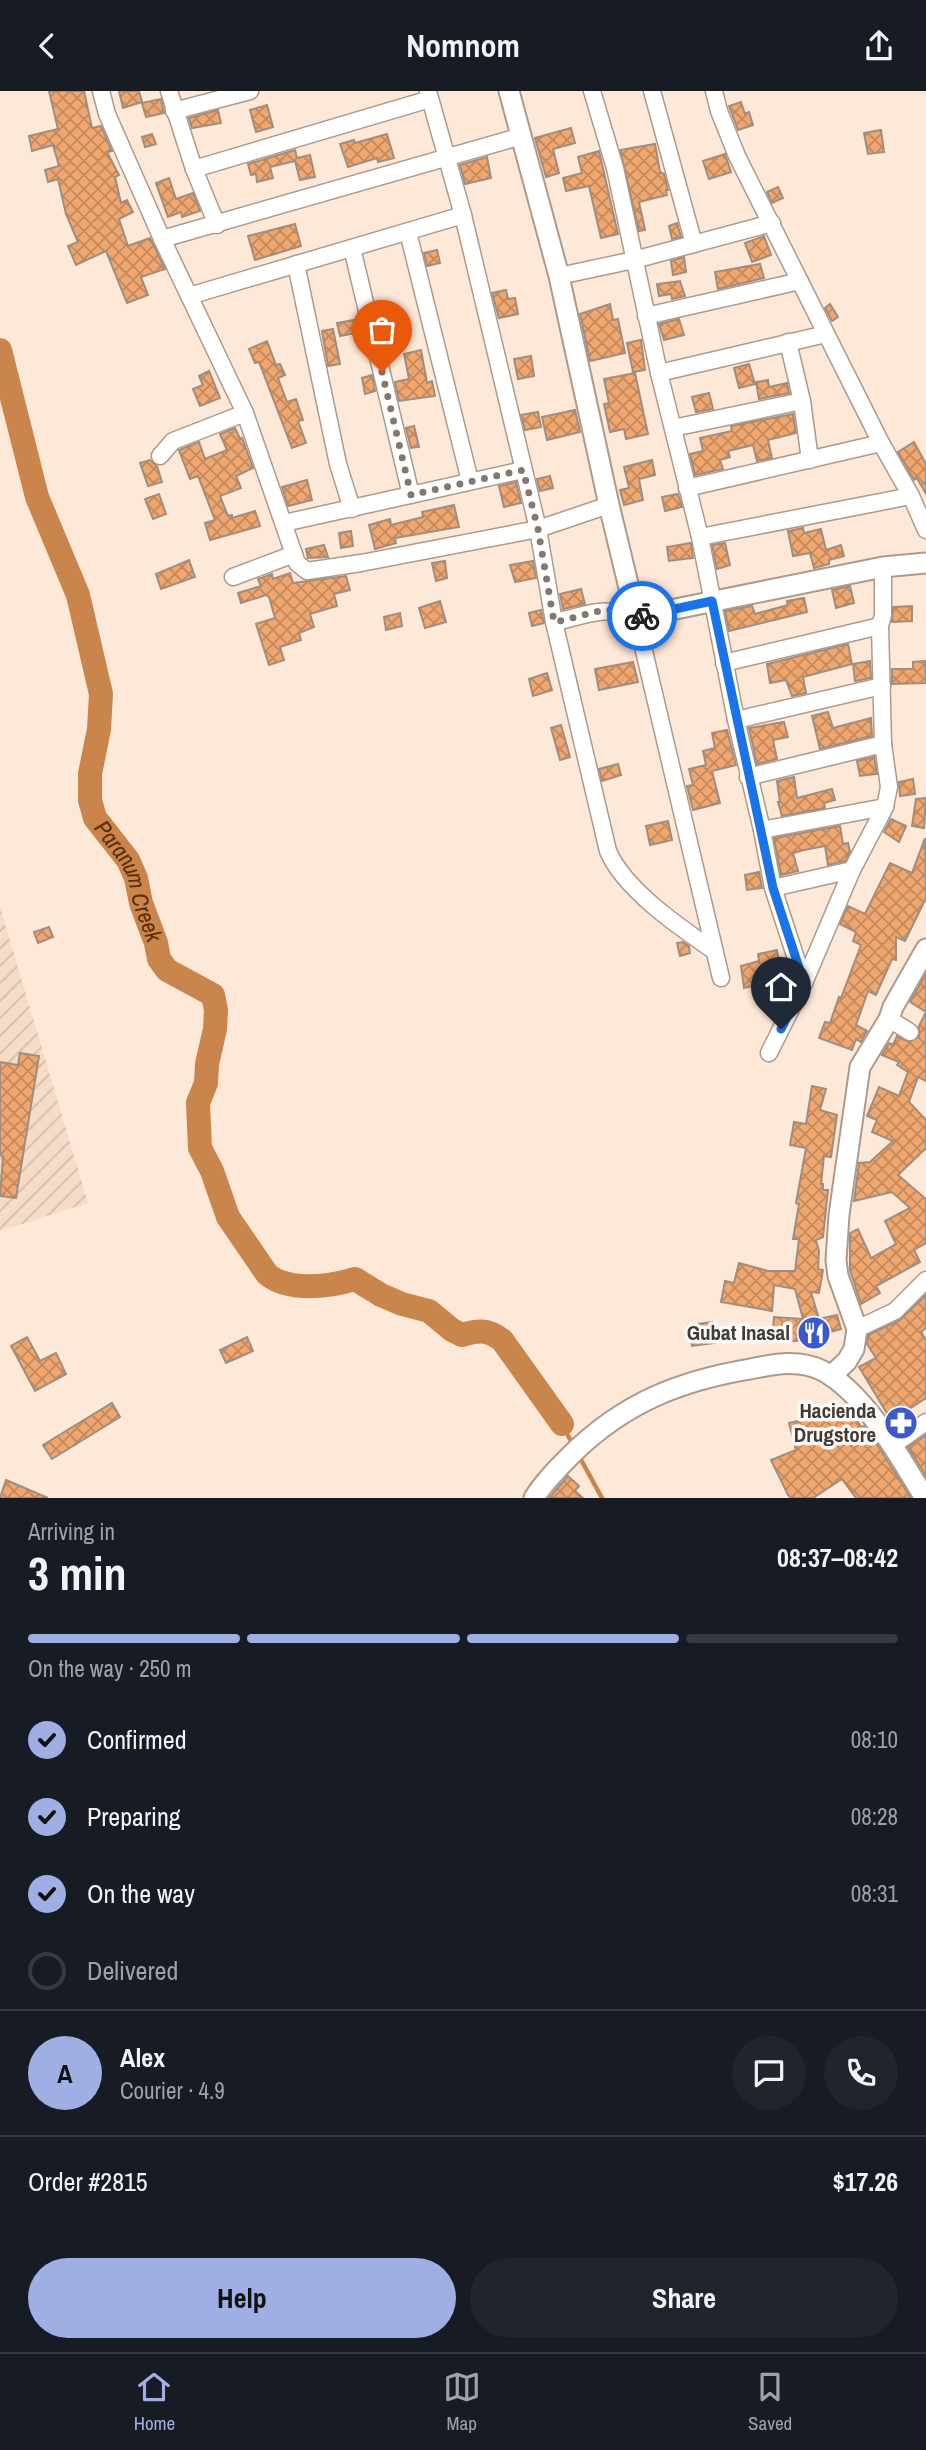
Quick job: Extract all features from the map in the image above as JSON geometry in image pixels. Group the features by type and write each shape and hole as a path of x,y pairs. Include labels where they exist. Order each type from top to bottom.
{"street":[{"path":"101,91 107,114 162,239 245,413 297,563 307,571 361,563 538,529 609,505"},
{"path":"169,91 194,169 217,225"},
{"path":"174,111 234,93 250,91"},
{"path":"509,91 559,276 609,505 721,978"},
{"path":"592,91 615,169 659,373 700,537 724,663 773,888 804,983"},
{"path":"652,91 694,244"},
{"path":"714,91 737,156 881,443 912,496 926,530"},
{"path":"194,169 429,95 463,215 538,529 554,622 608,851 613,864 672,922 713,950"},
{"path":"162,239 522,136"},
{"path":"189,296 463,215"},
{"path":"559,276 634,260 772,223"},
{"path":"408,232 470,481"},
{"path":"352,249 411,495"},
{"path":"296,264 338,464 352,509"},
{"path":"646,316 800,281"},
{"path":"659,373 826,334"},
{"path":"788,342 802,401 810,460"},
{"path":"673,428 802,401"},
{"path":"160,456 173,441 245,413"},
{"path":"687,488 881,443"},
{"path":"284,523 523,470"},
{"path":"700,537 912,496"},
{"path":"233,577 294,554"},
{"path":"554,622 607,610 617,610 636,617 883,567 926,563"},
{"path":"769,1053 804,983 852,870 886,807 889,787 883,744 880,626 883,615 883,567"},
{"path":"724,663 880,626"},
{"path":"736,720 881,686"},
{"path":"748,776 883,744"},
{"path":"762,830 886,807"},
{"path":"773,888 852,870"},
{"path":"831,1376 847,1361 854,1349 857,1329 838,1276 836,1260 839,1215 860,1067 924,956"},
{"path":"889,1019 910,1032"},
{"path":"857,1329 895,1311 926,1280"},
{"path":"534,1498 588,1438 641,1402 700,1379 790,1363 807,1365 831,1376 851,1393 892,1446 925,1498"},
{"path":"892,1446 926,1422"}],"shaded area":[{"path":"0,907 88,1203 0,1231"}],"building":[{"path":"49,91 84,91 92,128 101,126 112,151 107,152 119,175 115,177 121,203 127,200 133,212 119,219 128,246 150,238 165,269 141,277 148,295 127,303 106,251 76,265 68,246 78,242 66,214 58,179 48,182 45,170 59,166 53,145 32,151 29,136 58,129"},
{"path":"119,91 139,91 142,102 123,108"},
{"path":"161,99 164,113 146,117 142,103"},
{"path":"741,102 745,114 749,112 753,125 738,130 729,106"},
{"path":"267,105 273,127 256,132 250,110"},
{"path":"218,110 221,123 192,128 189,118"},
{"path":"571,128 575,143 553,149 559,173 546,177 535,138"},
{"path":"881,130 884,152 868,154 864,133"},
{"path":"152,134 156,144 145,147 142,137"},
{"path":"387,134 394,158 378,162 377,158 348,167 340,144 354,140 355,143"},
{"path":"655,144 660,172 664,174 668,190 667,195 639,202 645,230 639,231 620,150"},
{"path":"295,150 297,158 310,155 315,177 300,180 295,161 270,167 273,178 257,182 256,174 251,175 248,164"},
{"path":"599,151 618,234 601,238 589,186 566,191 563,178 582,173 578,157"},
{"path":"725,154 731,172 709,179 703,161"},
{"path":"487,157 491,178 465,184 460,165"},
{"path":"169,178 176,199 193,193 200,211 182,217 181,212 168,217 156,183"},
{"path":"778,187 783,198 772,203 767,192"},
{"path":"677,223 681,237 672,239 669,226"},
{"path":"295,224 301,246 255,260 248,236"},
{"path":"764,236 771,255 752,262 745,243"},
{"path":"437,250 440,263 427,266 424,253"},
{"path":"684,257 686,272 673,275 671,261"},
{"path":"760,264 764,278 718,289 715,272"},
{"path":"680,281 685,296 672,299 671,294 659,296 657,284"},
{"path":"506,290 508,299 515,298 518,314 499,318 492,293"},
{"path":"610,304 613,320 618,319 625,353 590,361 580,314"},
{"path":"830,304 838,317 832,321 825,308"},
{"path":"679,319 684,335 664,340 659,324"},
{"path":"354,320 356,333 340,336 337,323"},
{"path":"333,329 340,364 328,366 322,331"},
{"path":"641,340 645,370 633,372 627,343"},
{"path":"267,341 276,365 280,364 285,375 278,378 287,402 296,399 303,420 298,421 306,443 292,448 259,362 255,363 249,349"},
{"path":"421,350 427,383 432,381 435,396 399,401 395,382 409,379 404,354"},
{"path":"531,356 534,376 518,379 514,359"},
{"path":"749,364 755,384 739,388 734,368"},
{"path":"209,371 220,398 200,406 193,389 203,385 199,376"},
{"path":"635,373 648,434 626,439 624,429 610,432 604,404 609,403 604,379"},
{"path":"372,375 375,391 365,394 362,378"},
{"path":"768,380 769,387 787,383 789,393 759,399 756,382"},
{"path":"709,393 713,409 696,412 692,397"},
{"path":"575,410 580,432 547,440 542,417"},
{"path":"538,412 541,427 525,430 521,415"},
{"path":"793,414 796,433 768,440 772,458 757,461 753,445 728,451 730,457 720,460 723,469 695,475 690,454 703,451 700,438 732,431 731,426"},
{"path":"414,426 419,447 411,448 406,428"},
{"path":"235,428 240,439 242,438 253,468 236,476 241,488 220,496 228,516 232,515 232,518 255,511 260,526 210,540 205,523 215,520 198,476 190,479 179,450 199,442 205,459 227,450 220,434"},
{"path":"914,442 926,464 926,494 917,478 914,480 898,452"},
{"path":"150,460 157,466 162,482 148,486 140,463"},
{"path":"652,460 655,475 639,479 643,500 624,505 620,490 629,488 624,467"},
{"path":"550,476 553,488 540,491 537,479"},
{"path":"307,480 312,500 288,506 282,487"},
{"path":"516,482 521,503 504,507 499,486"},
{"path":"159,494 166,514 153,519 145,499"},
{"path":"678,494 682,507 665,511 662,497"},
{"path":"454,505 459,527 395,538 396,543 375,549 369,525 390,519 391,525 423,517 422,512"},
{"path":"803,528 804,533 821,529 826,550 841,545 844,556 814,568 810,553 793,556 788,531"},
{"path":"351,531 353,546 341,548 339,533"},
{"path":"691,543 693,558 669,561 667,547"},
{"path":"725,543 730,565 717,569 712,545"},
{"path":"324,545 328,557 308,558 306,549"},
{"path":"189,560 195,577 161,589 156,574"},
{"path":"445,561 447,578 436,581 432,563"},
{"path":"533,561 536,578 515,582 510,565"},
{"path":"290,573 293,583 346,576 350,590 334,594 337,606 310,614 314,627 299,633 301,640 280,647 284,660 269,665 256,624 275,618 269,597 266,595 241,603 238,593 261,586 258,579 272,574 273,579"},
{"path":"850,586 854,603 836,608 832,590"},
{"path":"581,589 585,604 563,609 560,594"},
{"path":"804,598 807,612 729,631 725,611 752,606 755,614 788,605 787,601"},
{"path":"440,601 446,622 425,628 419,608"},
{"path":"912,606 912,621 892,622 893,607"},
{"path":"541,610 544,623 532,626 529,613"},
{"path":"400,613 402,626 386,630 384,617"},
{"path":"848,644 852,664 803,677 806,693 792,696 786,680 770,683 767,664"},
{"path":"870,661 871,678 855,681 853,664"},
{"path":"925,661 926,683 892,684 892,669 913,669 913,662"},
{"path":"633,662 638,682 599,690 595,669"},
{"path":"547,673 552,690 533,696 529,679"},
{"path":"828,712 833,728 871,718 872,736 820,749 812,716"},
{"path":"784,722 788,737 773,740 777,759 757,764 749,728"},
{"path":"561,725 570,757 560,760 551,728"},
{"path":"727,730 736,765 712,771 720,803 693,810 687,786 693,785 689,769 706,765 703,751 715,748 712,733"},
{"path":"874,757 877,774 860,776 857,761"},
{"path":"618,764 621,775 602,781 599,769"},
{"path":"794,777 797,798 832,789 835,800 824,803 825,808 782,816 777,781"},
{"path":"913,779 915,794 900,796 899,782"},
{"path":"926,798 924,828 912,826 916,799"},
{"path":"891,819 906,826 899,842 884,832"},
{"path":"668,821 672,840 650,845 646,826"},
{"path":"840,826 843,844 848,843 850,852 845,861 828,865 825,846 804,850 793,853 798,871 781,875 774,838"},
{"path":"925,838 926,898 905,941 896,937 896,960 892,959 876,995 868,991 856,1025 867,1031 861,1042 856,1039 852,1050 819,1038 825,1022 830,1023 861,945 853,941 856,932 840,924 848,906 865,914 890,863 912,873"},
{"path":"759,872 762,888 747,890 745,875"},
{"path":"49,927 53,937 38,943 34,932"},
{"path":"683,942 689,946 690,953 680,956 677,943"},
{"path":"777,950 780,969 777,969 784,993 768,998 764,983 744,988 741,966 759,961 758,954"},
{"path":"926,974 926,1012 910,1002"},
{"path":"926,1012 926,1081 918,1077 909,1102 926,1120 926,1148 898,1175 926,1199 926,1243 914,1250 920,1262 876,1286 880,1293 861,1304 850,1270 850,1233 858,1229 871,1258 896,1244 885,1221 910,1208 892,1192 854,1201 859,1163 870,1162 893,1141 872,1132 877,1120 867,1116 879,1087 899,1096 908,1072 897,1065 899,1062 882,1055 889,1043 893,1045 897,1036 909,1042 919,1037 919,1026"},
{"path":"20,1053 39,1056 16,1198 0,1196 3,1156 0,1155 0,1062 18,1065"},
{"path":"812,1086 826,1089 820,1110 837,1115 831,1157 824,1156 821,1184 823,1190 828,1190 823,1237 816,1240 819,1251 818,1269 823,1270 819,1293 811,1292 819,1319 837,1315 841,1329 796,1341 772,1340 774,1317 803,1319 795,1289 774,1285 772,1311 721,1302 725,1281 734,1283 739,1263 768,1271 795,1271 799,1239 793,1239 799,1204 796,1203 806,1148 790,1145 794,1122 806,1124"},
{"path":"926,1295 926,1328 921,1332 926,1340 926,1398 897,1417 904,1425 897,1430 859,1367 876,1358 867,1344 868,1335 900,1320"},
{"path":"712,1322 715,1343 692,1346 688,1325"},
{"path":"27,1337 40,1361 56,1353 66,1374 35,1391 11,1346"},
{"path":"247,1337 253,1351 226,1363 220,1350"},
{"path":"112,1403 120,1417 52,1459 43,1445"},
{"path":"837,1412 838,1418 853,1414 861,1427 864,1426 911,1498 856,1498 842,1479 813,1498 791,1498 788,1495 771,1460 796,1450 789,1423"},
{"path":"926,1435 926,1476 908,1447"},
{"path":"568,1476 579,1486 575,1491 583,1498 549,1498"},
{"path":"6,1480 48,1498 0,1498"}],"waterway":[{"name":"Paranum Creek","path":"0,350 37,497 78,595 101,694 99,729 90,774 90,800 95,818 128,860 136,878 159,959 167,970 213,995 216,1010 215,1029 207,1064 206,1083 198,1103 200,1148 212,1171 228,1217 267,1274 276,1280 286,1284 309,1286 355,1279 381,1295 429,1311 462,1335 482,1331 497,1336 562,1424"},
{"path":"562,1424 573,1445"},
{"path":"579,1456 602,1498"}],"way so far":[{"path":"382,372 411,495 523,470 538,529 554,622 607,610 642,616"}],"place":[{"name":"Gubat Inasal","path":"814,1333"},
{"name":"Hacienda Drugstore","path":"901,1423"}],"route":[{"path":"642,616 712,601 773,888 804,983 781,1029"}]}
